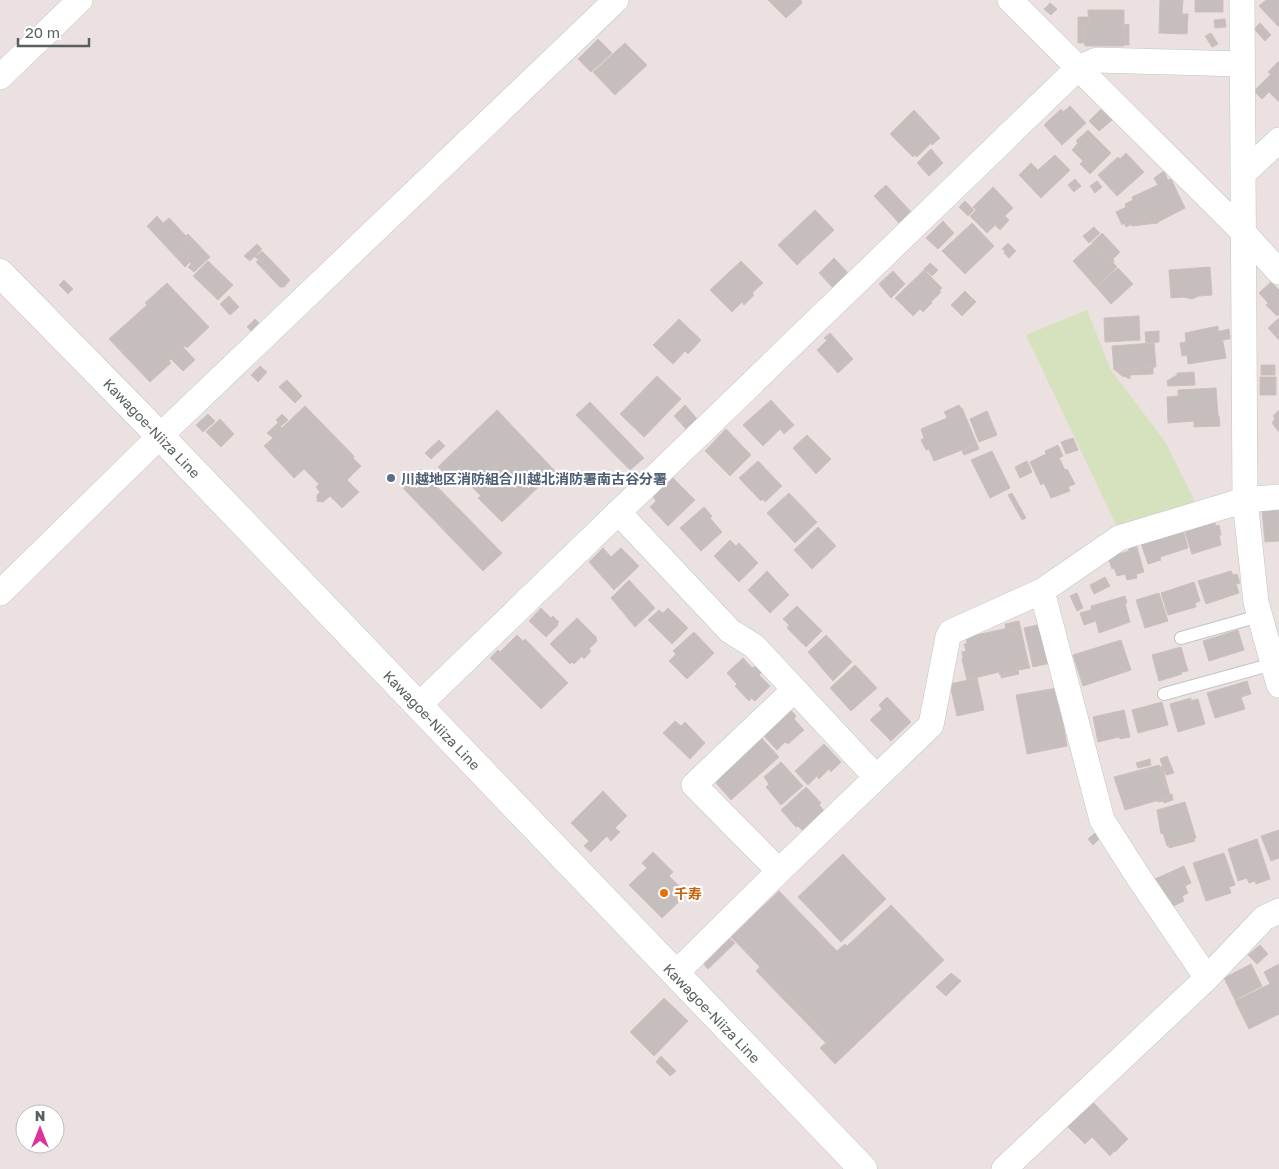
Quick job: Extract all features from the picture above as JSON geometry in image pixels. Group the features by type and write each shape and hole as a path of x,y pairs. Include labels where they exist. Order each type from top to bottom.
{"main road":[{"name":"Kawagoe-Niiza Line","path":"0,273 160,436 862,1169"}],"street":[{"path":"0,77 80,0"},
{"path":"0,593 160,436 616,0"},
{"path":"1010,0 1243,232 1279,272"},
{"path":"1242,0 1245,500 1256,602 1268,629 1276,675"},
{"path":"418,706 1078,68 1097,60 1242,64"},
{"path":"1243,174 1279,140"},
{"path":"675,974 931,725 948,637 951,632 1042,591 1119,538 1245,500 1279,496"},
{"path":"618,512 730,631 754,646 876,778"},
{"path":"1042,591 1102,820 1207,978"},
{"path":"779,871 694,785 794,690"},
{"path":"1004,1169 1207,978 1264,918 1279,911"}],"lane":[{"path":"1180,638 1268,629"},
{"path":"1164,694 1276,675"}],"green space":[{"path":"1087,310 1111,370 1166,443 1197,506 1118,529 1026,335"}],"building":[{"path":"768,0 802,0 802,3 786,18"},
{"path":"1160,0 1183,0 1182,14 1188,14 1187,34 1159,33"},
{"path":"1195,0 1223,0 1223,12 1195,12"},
{"path":"1266,0 1279,0 1279,27 1259,6"},
{"path":"1050,3 1057,9 1051,15 1044,9"},
{"path":"1088,10 1124,10 1124,46 1085,46 1084,26 1089,25"},
{"path":"1078,17 1088,17 1089,25 1084,26 1085,43 1078,43"},
{"path":"1225,19 1226,27 1215,28 1214,20"},
{"path":"1260,23 1271,35 1265,41 1254,29"},
{"path":"1129,24 1129,45 1124,45 1124,25"},
{"path":"1211,33 1218,44 1212,47 1205,36"},
{"path":"598,39 612,53 591,72 578,59"},
{"path":"625,43 647,65 615,95 593,72"},
{"path":"1279,61 1279,102 1269,92 1262,99 1254,91 1271,74 1268,72"},
{"path":"1070,106 1086,123 1062,145 1044,125 1061,109 1063,112"},
{"path":"1101,109 1112,120 1099,131 1089,121"},
{"path":"914,110 940,138 932,145 931,143 917,157 915,155 913,157 890,134"},
{"path":"1088,130 1111,153 1090,174 1080,164 1083,161 1072,150 1078,143 1076,141"},
{"path":"931,149 943,163 929,176 917,163"},
{"path":"1126,153 1144,172 1117,196 1098,175 1118,157 1120,159"},
{"path":"1055,155 1070,170 1041,198 1019,175 1031,163 1038,170"},
{"path":"1164,171 1168,180 1171,179 1185,208 1158,222 1153,213 1126,227 1124,223 1122,225 1116,212 1126,207 1125,204 1133,200 1132,197 1158,185 1154,178"},
{"path":"1075,179 1081,186 1074,192 1068,185"},
{"path":"1097,181 1102,187 1095,193 1090,186"},
{"path":"886,185 913,214 901,225 874,196"},
{"path":"993,187 1013,208 987,233 970,216 976,210 973,207"},
{"path":"965,201 974,210 968,216 959,207"},
{"path":"815,210 834,230 797,265 778,245"},
{"path":"1153,213 1158,223 1132,226 1131,224"},
{"path":"157,216 163,223 169,218 188,238 186,240 195,250 187,258 178,249 173,254 147,226"},
{"path":"1005,216 1009,220 1000,230 995,225"},
{"path":"943,221 954,233 938,249 926,238"},
{"path":"972,223 994,246 965,274 942,251"},
{"path":"1094,227 1100,233 1089,243 1083,236"},
{"path":"1102,233 1120,252 1113,259 1113,263 1094,242 1092,243"},
{"path":"188,234 210,257 194,272 188,267 191,264 190,262 185,267 173,254 178,249 187,258 195,250 186,240"},
{"path":"1094,242 1117,267 1096,287 1073,261"},
{"path":"1008,243 1016,251 1009,258 1002,249"},
{"path":"257,244 262,249 250,261 244,256"},
{"path":"262,251 290,280 284,287 280,287 256,262 259,260 255,257"},
{"path":"834,258 849,274 834,289 819,273"},
{"path":"208,261 233,285 218,300 193,276"},
{"path":"741,261 763,283 752,293 754,295 744,305 742,302 732,312 710,290"},
{"path":"930,263 938,270 932,276 924,269"},
{"path":"1210,267 1212,295 1199,296 1192,299 1184,297 1171,298 1169,270"},
{"path":"1118,268 1133,284 1111,304 1096,287"},
{"path":"924,270 942,288 939,291 941,292 923,312 920,309 913,316 895,298"},
{"path":"893,271 905,284 891,298 879,284"},
{"path":"64,280 73,289 68,294 59,285"},
{"path":"1271,282 1279,290 1279,314 1277,316 1266,305 1268,303 1259,293"},
{"path":"167,283 209,327 187,348 185,346 171,359 169,361 171,363 150,382 109,339 147,305 145,303"},
{"path":"965,291 976,302 962,316 951,305"},
{"path":"229,296 239,307 230,315 220,304"},
{"path":"1139,316 1140,340 1105,342 1104,318"},
{"path":"1279,318 1279,340 1268,328"},
{"path":"255,319 260,324 252,332 247,327"},
{"path":"679,319 701,340 688,354 685,351 673,364 653,345"},
{"path":"1218,326 1218,331 1221,331 1226,358 1188,364 1187,355 1182,356 1180,343 1186,342 1185,333"},
{"path":"1229,329 1230,339 1223,340 1221,331"},
{"path":"1159,331 1159,342 1146,343 1145,332"},
{"path":"830,333 853,359 838,373 817,350 827,340 824,338"},
{"path":"1154,343 1156,367 1114,370 1112,346"},
{"path":"183,347 195,360 183,371 171,359"},
{"path":"1261,365 1275,365 1275,375 1261,375"},
{"path":"260,366 267,372 258,382 251,375"},
{"path":"1153,367 1153,374 1130,375 1130,379 1123,377 1115,370"},
{"path":"1194,372 1195,385 1168,386 1167,381 1177,375 1177,373"},
{"path":"657,376 681,399 644,437 620,414"},
{"path":"1260,377 1276,377 1276,395 1260,395"},
{"path":"287,380 302,396 295,403 279,387"},
{"path":"1216,388 1220,426 1194,427 1194,421 1168,423 1167,397 1178,396 1178,390"},
{"path":"771,400 794,425 784,434 780,429 763,446 743,425"},
{"path":"590,402 644,458 630,470 576,415"},
{"path":"685,405 698,420 687,430 674,416"},
{"path":"959,405 961,409 946,415 944,412"},
{"path":"305,406 354,456 353,458 361,466 347,480 359,492 342,508 330,496 323,502 317,501 317,495 320,492 316,487 319,484 304,469 294,478 264,446 273,438 267,433 278,423 282,428"},
{"path":"962,408 977,444 934,461 929,449 926,450 921,440 924,438 921,429 947,418 946,415"},
{"path":"497,410 555,471 502,522 478,498 481,496 462,477 455,484 438,467"},
{"path":"1279,410 1279,432 1272,423 1275,418 1273,416"},
{"path":"987,411 997,435 979,442 970,419"},
{"path":"208,414 215,421 203,432 196,425"},
{"path":"282,414 288,420 281,426 276,420"},
{"path":"220,419 234,434 221,447 206,432"},
{"path":"726,429 751,455 730,476 705,451"},
{"path":"807,435 831,459 816,474 793,448"},
{"path":"1073,438 1078,450 1066,454 1061,442"},
{"path":"439,440 445,446 431,459 425,453"},
{"path":"977,444 979,449 964,455 962,451"},
{"path":"1058,445 1063,456 1059,458 1075,484 1068,487 1070,491 1051,498 1044,483 1041,485 1030,462 1046,454 1045,451"},
{"path":"992,451 1010,488 990,498 971,460"},
{"path":"758,461 782,486 765,502 763,499 761,501 739,478"},
{"path":"1027,461 1032,472 1020,478 1015,467"},
{"path":"420,469 502,553 483,571 402,487"},
{"path":"673,478 695,500 668,526 650,507 656,501 653,497"},
{"path":"789,493 817,522 795,543 767,513"},
{"path":"1012,493 1026,518 1022,520 1008,495"},
{"path":"704,507 712,516 710,518 722,532 701,551 680,528"},
{"path":"1279,508 1279,541 1265,542 1262,510"},
{"path":"1214,520 1216,526 1219,525 1221,545 1192,554 1184,529"},
{"path":"818,527 836,546 812,569 794,550"},
{"path":"1183,530 1188,548 1160,557 1161,560 1148,564 1141,543"},
{"path":"730,540 736,546 739,543 758,563 739,582 714,556"},
{"path":"1136,544 1144,572 1136,574 1137,578 1127,580 1125,574 1117,576 1114,568 1112,569 1108,557 1129,551 1128,547"},
{"path":"603,548 611,557 621,548 639,566 614,590 589,562"},
{"path":"767,571 789,595 770,613 748,590"},
{"path":"1231,571 1233,575 1237,574 1240,583 1236,584 1239,593 1206,604 1198,581"},
{"path":"1105,577 1110,586 1094,594 1090,585"},
{"path":"629,580 655,608 635,627 611,598"},
{"path":"1194,582 1200,601 1195,603 1196,607 1168,615 1161,593"},
{"path":"1077,593 1083,608 1077,611 1070,596"},
{"path":"1159,593 1168,621 1145,628 1136,600"},
{"path":"1125,596 1127,603 1125,604 1130,622 1099,633 1096,621 1084,625 1080,613 1091,610 1091,606"},
{"path":"797,606 822,631 806,647 787,628 789,625 783,619"},
{"path":"541,608 551,618 553,616 559,622 546,637 529,621"},
{"path":"668,608 688,628 672,644 648,620 659,610 663,613"},
{"path":"577,618 597,638 597,641 589,649 591,651 584,659 582,656 574,664 572,662 570,664 550,644"},
{"path":"1019,621 1021,630 1010,633 1009,628 1006,629 1005,624"},
{"path":"1042,624 1051,663 1033,667 1024,628"},
{"path":"1009,628 1010,633 1021,630 1029,665 1016,668 1017,671 1000,675 999,672 967,680 962,659 962,652 966,651 964,644 967,644 966,637"},
{"path":"1238,630 1244,650 1209,661 1203,641"},
{"path":"694,632 714,653 687,679 669,661 676,654 673,651"},
{"path":"517,635 523,641 525,639 568,683 541,709 490,658 498,650 500,652"},
{"path":"826,635 852,662 833,681 808,652"},
{"path":"1121,640 1131,670 1083,686 1073,655"},
{"path":"1181,647 1188,671 1159,681 1152,655"},
{"path":"743,658 752,668 756,666 762,672 759,675 770,686 755,701 751,698 749,701 735,686 737,684 727,673"},
{"path":"855,665 877,688 851,711 830,688"},
{"path":"1029,665 1030,668 1018,670 1019,674 1001,678 1001,675 1017,671 1016,668"},
{"path":"977,678 984,710 957,716 950,684"},
{"path":"1247,681 1251,694 1241,697 1245,709 1215,718 1207,693"},
{"path":"1057,688 1067,746 1027,754 1016,695"},
{"path":"887,697 911,722 891,741 870,720 882,709 879,705"},
{"path":"1191,698 1191,701 1198,699 1205,724 1178,732 1170,704"},
{"path":"1162,702 1168,725 1138,733 1132,710"},
{"path":"787,706 796,716 794,719 804,730 788,744 785,742 777,750 761,733"},
{"path":"1124,710 1130,737 1120,739 1119,737 1098,742 1093,717"},
{"path":"675,721 681,726 685,722 705,743 690,759 663,733"},
{"path":"758,734 779,757 731,800 716,783 718,781 713,776 728,762 732,767 739,760 735,755"},
{"path":"824,744 841,762 831,772 829,769 819,779 817,776 808,785 795,771"},
{"path":"1167,756 1174,773 1166,775 1160,759"},
{"path":"1150,759 1151,765 1138,768 1136,763"},
{"path":"781,762 803,786 781,805 766,787 769,784 764,777"},
{"path":"1159,765 1169,797 1125,810 1114,777"},
{"path":"1162,766 1173,800 1164,803 1163,801 1157,801 1169,797 1160,767"},
{"path":"806,787 821,803 819,805 825,812 803,831 798,826 796,827 781,810"},
{"path":"603,791 627,816 615,828 620,832 611,841 607,836 591,852 584,846 589,841 571,823"},
{"path":"1185,802 1196,838 1167,846 1163,833 1161,834 1157,810"},
{"path":"1279,830 1279,858 1271,861 1261,836"},
{"path":"1095,833 1100,838 1093,845 1088,839"},
{"path":"1194,838 1195,841 1169,848 1169,845"},
{"path":"1257,839 1270,879 1256,884 1255,881 1249,883 1247,878 1238,881 1228,849"},
{"path":"653,852 673,872 669,876 687,894 662,918 629,885 647,868 642,863"},
{"path":"1224,853 1235,885 1229,887 1231,893 1206,901 1193,863"},
{"path":"843,854 886,899 841,942 798,897"},
{"path":"1184,866 1191,883 1185,886 1188,893 1182,896 1184,901 1169,908 1155,879"},
{"path":"779,891 837,951 845,944 847,946 891,905 944,960 835,1064 820,1048 830,1039 731,937"},
{"path":"726,935 735,943 708,969 700,960"},
{"path":"1260,945 1268,954 1257,964 1248,955"},
{"path":"1251,964 1262,986 1235,1000 1224,978"},
{"path":"1279,964 1279,1014 1249,1029 1235,1001 1270,984 1264,972"},
{"path":"760,967 830,1039 826,1043 756,971"},
{"path":"951,973 961,981 946,996 936,987"},
{"path":"664,998 688,1021 654,1056 630,1032"},
{"path":"661,1056 676,1071 670,1076 656,1062"},
{"path":"1091,1100 1128,1139 1115,1152 1096,1133 1085,1144 1065,1124"},
{"path":"1096,1133 1114,1151 1110,1156 1092,1137"}],"place":[{"name":"川越地区消防組合川越北消防署南古谷分署","path":"391,478"},
{"name":"千寿","path":"664,893"}]}
